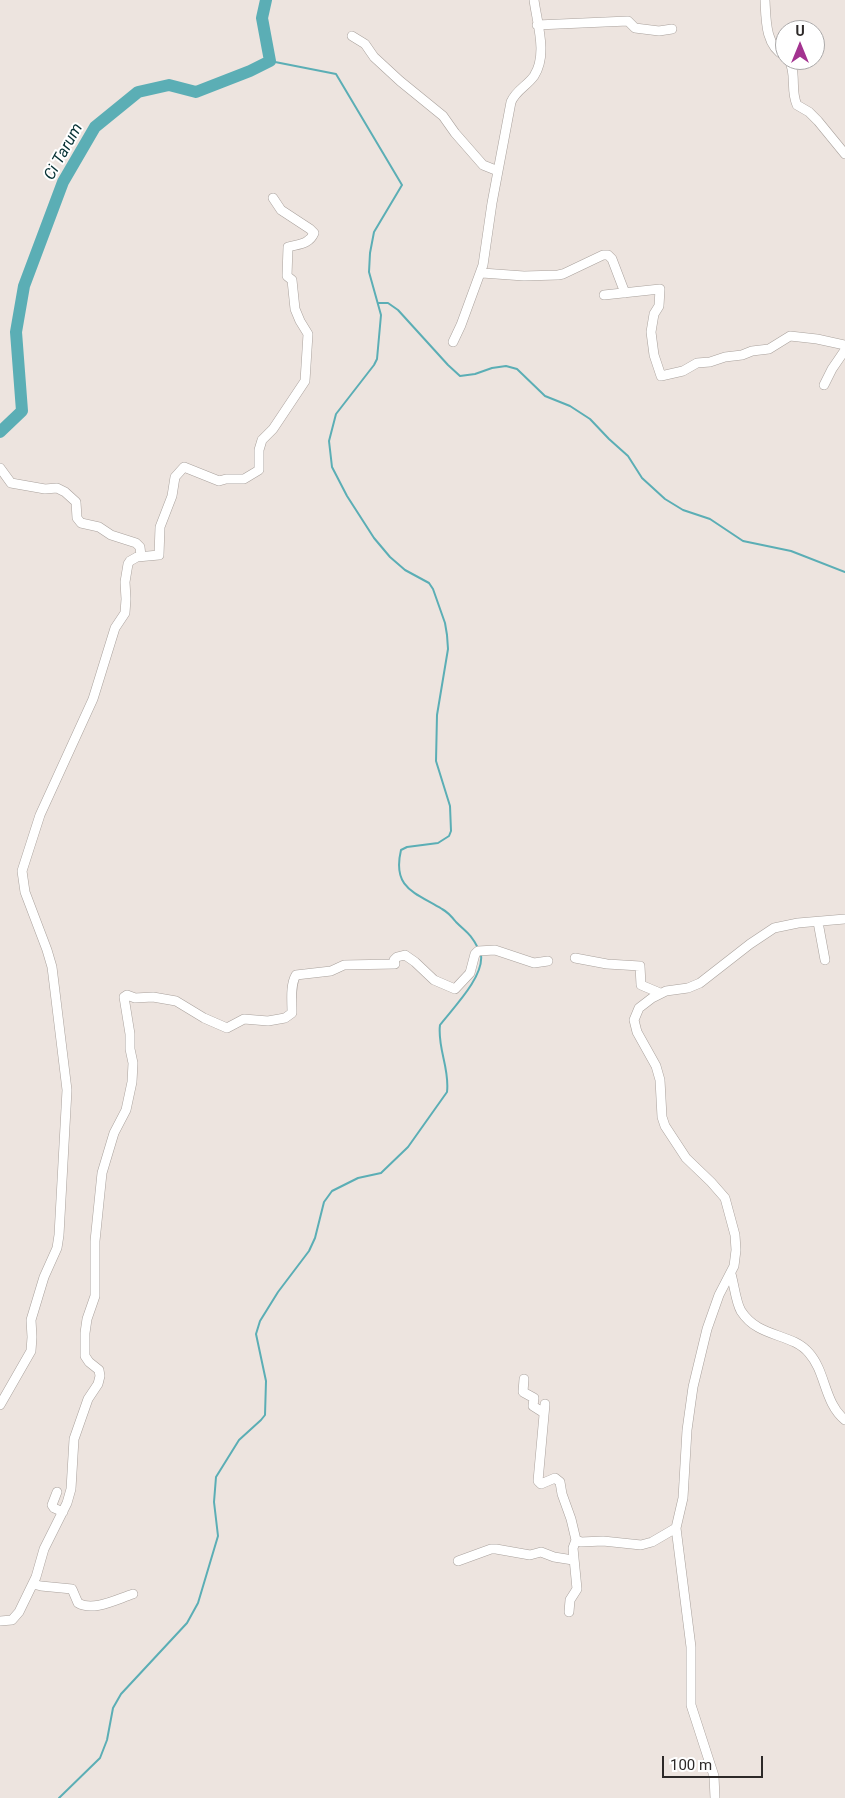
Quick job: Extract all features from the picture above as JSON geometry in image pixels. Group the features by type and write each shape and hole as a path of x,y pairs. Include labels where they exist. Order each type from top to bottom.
{"street":[{"path":"453,342 481,275 511,102 516,93 533,78 540,63 542,48 534,0"},
{"path":"765,0 768,32 775,48"},
{"path":"538,25 628,22 635,28 659,31 672,29"},
{"path":"352,36 366,44 374,57 400,82 443,116 483,165 498,171"},
{"path":"792,70 792,90 796,104 809,112 845,154"},
{"path":"0,1405 30,1351 32,1337 31,1320 44,1277 58,1243 67,1090 52,968 48,950 25,892 22,871 40,816 93,699 115,628 125,613 125,582 128,564 133,558 157,556 159,554 160,527 172,496 176,473 183,467 186,467 219,481 244,479 257,473 260,466 259,450 262,440 273,429 304,382 308,334 298,317 294,304 292,280 287,276 288,247 301,245 312,237 314,233 310,228 281,210 273,198"},
{"path":"481,275 558,275 603,254 608,255 612,259 625,293"},
{"path":"604,295 660,289 659,306 654,314 652,332 654,355 660,376 683,371 699,362 710,362 752,351 769,349 790,336 845,345"},
{"path":"824,385 832,368 845,350"},
{"path":"0,468 11,483 45,489 57,488 66,492 76,502 77,518 81,523 99,527 111,535 136,543 140,547 141,556"},
{"path":"715,1798 714,1776 691,1705 691,1647 676,1528 683,1498 687,1430 693,1387 719,1295 731,1274 735,1261 736,1245 732,1220 725,1198 686,1158 668,1132 663,1120 662,1088 658,1072 634,1024 635,1017 639,1008 660,994 688,988 700,983 774,928 798,923 845,919"},
{"path":"818,922 825,960"},
{"path":"0,1621 7,1621 15,1617 32,1584 44,1549 63,1512 71,1489 74,1439 88,1399 98,1384 100,1376 99,1370 85,1356 84,1342 87,1319 95,1296 95,1241 102,1173 114,1133 126,1110 132,1082 133,1063 124,997 127,995 135,998 153,997 174,1000 184,1004 204,1018 227,1028 244,1019 268,1021 288,1017 292,1013 292,990 296,975 331,971 341,966 395,964 394,960 397,957 404,955 415,962 434,980 455,989 470,973 475,954 478,951 495,950 530,963 548,961"},
{"path":"575,958 606,964 640,966 641,985 660,994"},
{"path":"731,1274 741,1311 764,1332 801,1345 810,1353 819,1366 833,1405 839,1415 845,1420"},
{"path":"524,1379 523,1392 534,1398 533,1406 544,1409 538,1481 541,1484 555,1478 560,1482 576,1540 573,1547 573,1560 577,1589 570,1600 569,1612"},
{"path":"57,1492 52,1505 63,1512"},
{"path":"576,1540 581,1542 603,1541 641,1545 652,1542 676,1528"},
{"path":"458,1561 492,1549 530,1554 541,1552 554,1557 573,1560"},
{"path":"32,1584 72,1589 78,1603 85,1606 100,1605 133,1594"}],"waterway":[{"name":"Ci Tarum","path":"0,432 22,411 16,332 24,286 63,182 95,127 138,92 169,85 196,92 270,61 262,18 266,0"},
{"path":"270,61 336,74 402,185 374,232 370,253 369,272 381,315 377,359 336,414 329,441 332,467 347,496 374,538 390,557 405,570 429,583 445,623 448,649 437,715 436,761 450,806 451,831 449,836 438,843 407,847 401,850 400,873 403,881 414,893 448,913 470,936 478,948"},
{"path":"379,303 388,303 398,310 460,376 506,366 517,369 545,396 570,406 590,419 628,456 642,478 665,499 683,510 710,519 743,541 791,551 845,572"},
{"path":"59,1798 100,1758 107,1740 113,1708 121,1694 187,1623 198,1603 218,1536 214,1502 216,1477 239,1440 265,1415 266,1381 256,1334 260,1321 278,1292 309,1251 315,1238 324,1202 332,1191 358,1178 381,1173 408,1147 447,1092 447,1075 440,1042 440,1025 473,982 481,964 481,955"}]}
